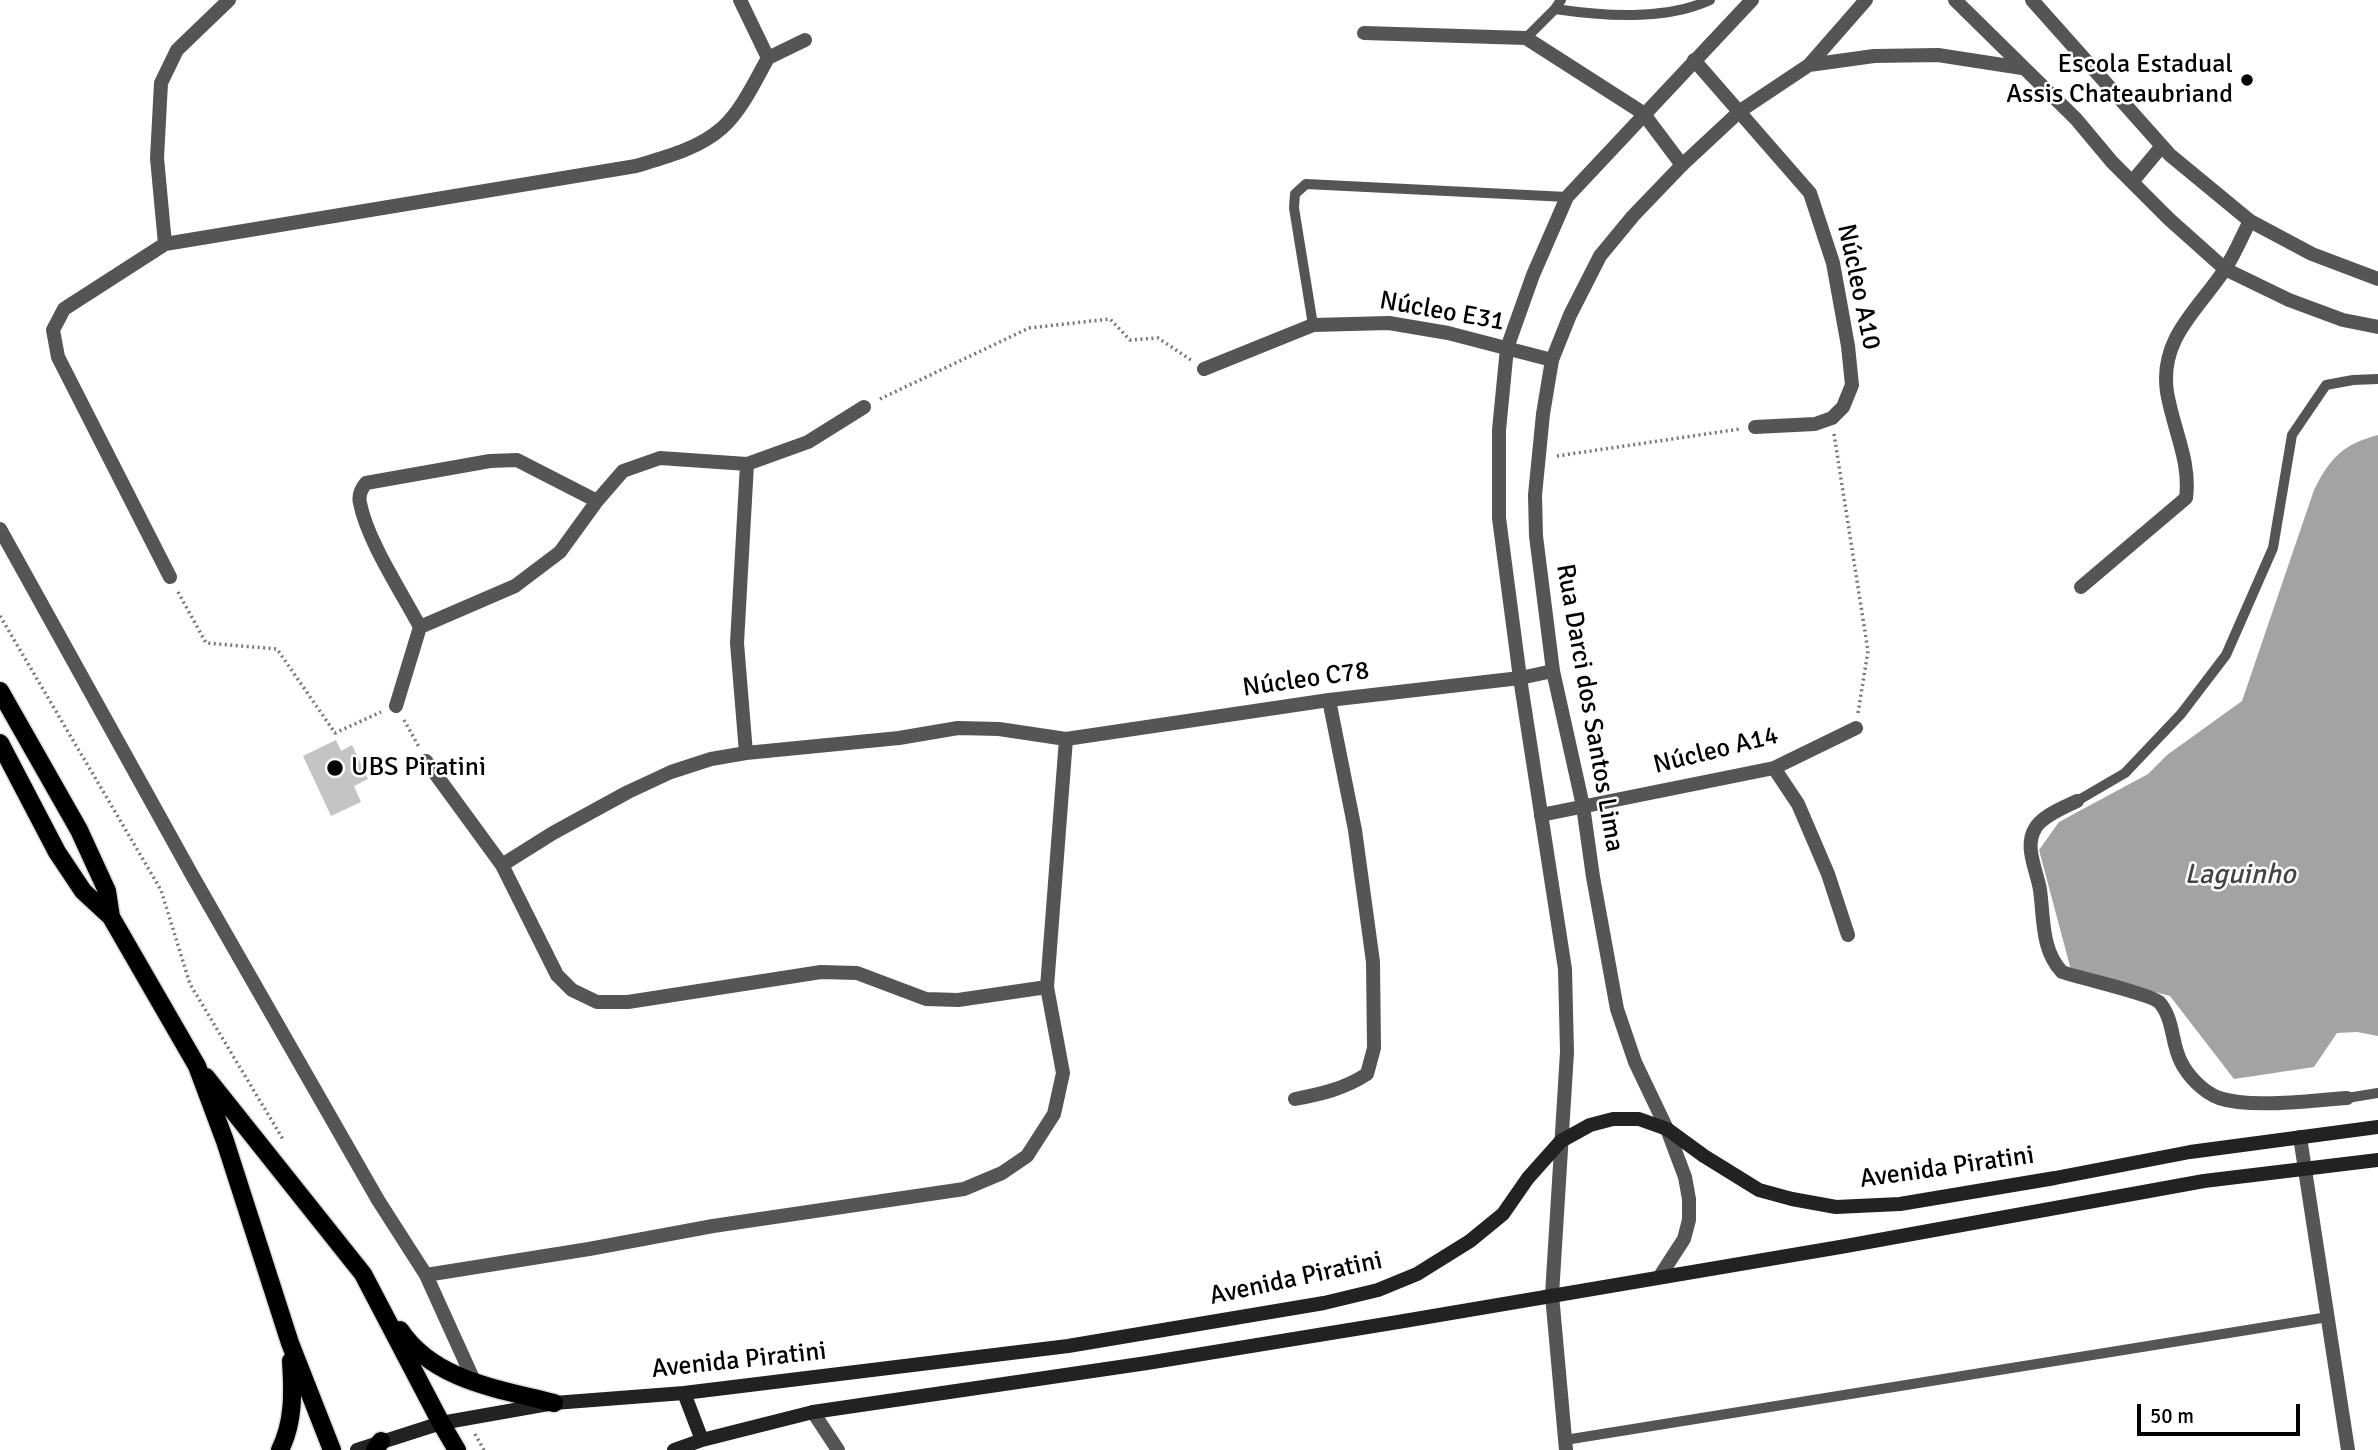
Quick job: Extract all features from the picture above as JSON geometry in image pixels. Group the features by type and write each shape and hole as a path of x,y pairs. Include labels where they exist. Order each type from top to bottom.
{"main road":[{"path":"0,691 79,830 107,891 111,917"},
{"path":"0,743 57,852 83,891 111,917 197,1066 363,1274 406,1339 446,1372 475,1383 554,1403"},
{"path":"197,1066 225,1142 290,1343 332,1450"},
{"name":"Avenida Piratini","path":"357,1450 441,1423 554,1403 684,1393 1068,1346 1324,1303 1378,1290 1417,1274 1471,1241 1503,1214 1528,1178 1561,1141 1590,1125 1613,1119 1639,1119 1667,1129 1759,1190 1836,1207 1900,1204 2189,1152 2378,1127"},
{"name":"Avenida Piratini","path":"674,1450 702,1440 813,1412 1134,1365 1846,1247 2204,1181 2378,1160"},
{"path":"363,1274 457,1450"},
{"path":"280,1450 288,1433 292,1411 290,1343"},
{"path":"684,1393 702,1440"}],"street":[{"path":"165,244 157,158 161,83 177,50 229,0"},
{"path":"740,0 768,58"},
{"path":"1565,1445 1552,1295 1567,1052 1565,969 1520,678 1499,518 1499,430 1507,348 1533,275 1567,197 1643,113 1752,0"},
{"name":"Rua Darci dos Santos Lima","path":"1660,1276 1684,1239 1689,1220 1689,1199 1685,1177 1667,1129 1635,1062 1617,1009 1592,877 1583,806 1553,671 1536,536 1535,495 1552,360 1570,314 1600,256 1633,216 1740,110 1809,65 1866,0"},
{"path":"1955,0 2076,119 2112,162 2169,219 2225,269 2289,300 2343,320 2378,327"},
{"path":"2032,0 2043,7 2170,155 2250,221 2312,254 2378,278"},
{"path":"1364,33 1526,38 1643,113 1682,165"},
{"path":"170,578 58,357 53,330 64,309 165,244 636,166 685,151 722,128 746,97 768,58 805,40"},
{"path":"1809,65 1874,56 1938,55 2022,68"},
{"name":"Núcleo A10","path":"1694,60 1810,193 1833,263 1852,385 1843,407 1832,418"},
{"path":"2132,182 2162,146"},
{"path":"2081,587 2186,498 2188,481 2167,392 2166,367 2174,340 2197,304 2225,269 2250,221"},
{"name":"Núcleo E31","path":"1204,369 1313,325 1389,323 1448,333 1552,360"},
{"path":"420,627 514,586 560,552 597,500 623,471 660,458 747,464 808,442 864,407"},
{"path":"1755,427 1815,424 1832,418"},
{"path":"396,706 420,627 374,544 359,501 361,490 366,483 490,461 517,460 597,500"},
{"path":"746,753 737,643 747,464"},
{"path":"0,529 192,875 378,1200 426,1275 475,1383"},
{"name":"Núcleo C78","path":"502,865 553,833 628,792 671,772 711,759 900,738 958,728 999,729 1066,739 1329,700 1520,678 1553,671"},
{"path":"1294,1099 1328,1093 1355,1082 1367,1074 1374,1048 1373,962 1355,830 1329,700"},
{"name":"Núcleo A14","path":"1541,815 1774,768 1856,728"},
{"path":"426,1275 713,1226 964,1189 1002,1173 1027,1156 1054,1114 1063,1073 1047,987 1066,739"},
{"path":"426,761 502,865 557,975 572,990 597,1002 628,1002 821,972 857,974 926,999 958,1000 1047,987"},
{"path":"1774,768 1798,804 1828,874 1848,935"},
{"path":"2077,801 2036,826 2030,840 2030,851 2041,891 2045,934 2054,964 2062,972 2157,1000 2168,1016 2179,1058 2187,1073 2202,1088 2218,1098 2244,1102 2347,1098"},
{"path":"2300,1137 2348,1450"},
{"path":"813,1412 838,1450"}],"lane":[{"path":"1526,38 1558,5 1603,16 1672,11 1710,0"},
{"path":"1313,325 1294,208 1296,194 1306,184 1567,197"},
{"path":"2077,801 2125,773 2181,714 2226,655 2273,548 2292,435 2326,385 2378,379"},
{"path":"2347,1098 2378,1093"},
{"path":"1565,1445 2328,1317"}],"path":[{"path":"864,407 1029,328 1110,319 1130,340 1158,338 1204,369"},
{"path":"1832,418 1868,651 1856,728"},
{"path":"1538,458 1755,427"},
{"path":"170,578 206,643 277,649 335,733 396,706 426,761"},
{"path":"0,615 161,890 190,984 286,1144"},
{"path":"466,1418 484,1450"}],"water":[{"name":"Laguinho","path":"2378,435 2378,1036 2357,1032 2337,1033 2314,1067 2234,1079 2170,996 2071,970 2039,850 2059,822 2148,774 2167,755 2242,701 2314,490 2326,469 2339,454 2355,443"}],"building":[{"name":"UBS Piratini","path":"336,740 341,751 352,745 368,779 354,786 361,802 331,816 303,756"}],"place":[{"name":"Escola Estadual Assis Chateaubriand","path":"2247,80"},
{"name":"UBS Piratini","path":"335,768"}]}
